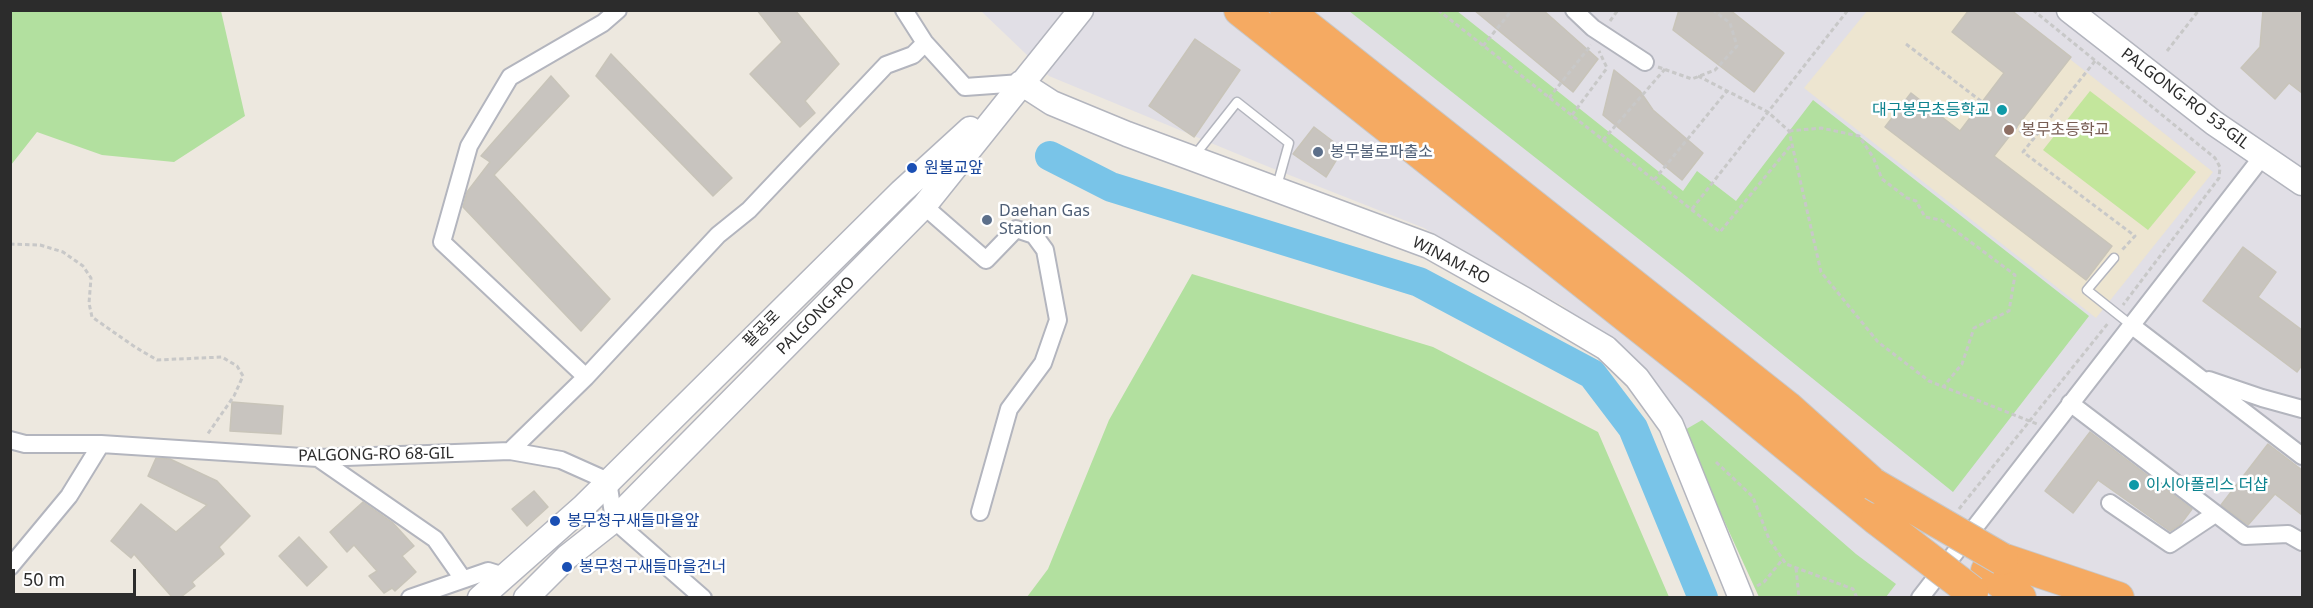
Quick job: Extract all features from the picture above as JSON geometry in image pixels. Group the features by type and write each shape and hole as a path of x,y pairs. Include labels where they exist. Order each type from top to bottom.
{"highway":[{"path":"1240,10 1708,380 1877,519 1977,583 2020,597"},
{"path":"1286,10 1787,407 1873,484 1977,583 2118,597"}],"main road":[{"name":"PALGONG-RO","path":"526,597 567,558 614,520 924,206 1081,10"},
{"name":"PALGONG-RO 53-GIL","path":"2069,10 2214,123 2302,183"},
{"name":"WINAM-RO","path":"1021,83 1052,103 1429,246 1606,348 1637,378 1671,425 1749,592"},
{"name":"팔공로","path":"480,597 608,481 901,192 1021,83"}],"street":[{"path":"586,377 442,243 469,146 510,77 603,23 618,10"},
{"path":"904,10 925,43 965,87 1021,83"},
{"path":"1574,10 1593,28 1645,62"},
{"path":"510,451 586,377 718,235 749,210 886,65 913,55 925,43"},
{"path":"1920,597 2262,157"},
{"path":"924,206 986,260 1016,229 1034,235 1045,250 1058,320 1043,363 1009,409 980,512"},
{"path":"2131,325 2302,456"},
{"path":"2194,374 2262,398 2302,409"},
{"path":"2070,403 2245,536 2288,534 2302,542"},
{"name":"PALGONG-RO 68-GIL","path":"10,440 25,444 100,444 318,458 510,451 561,460 608,481"},
{"path":"10,567 69,496 100,444"},
{"path":"318,458 435,539 464,579"},
{"path":"608,481 614,520 703,597"},
{"path":"2110,503 2170,544 2215,514"},
{"path":"410,597 488,571 504,576"}],"lane":[{"path":"1192,158 1237,102 1289,143 1276,189"},
{"path":"2114,258 2087,290 2131,325"}],"path":[{"path":"1438,10 1720,232 1792,144"},
{"path":"1483,46 1512,10"},
{"path":"1645,62 1692,79 1715,70 1737,46 1730,23 1713,10"},
{"path":"1692,209 1848,10"},
{"path":"2167,51 2199,10"},
{"path":"1550,98 1594,42 1607,68 1572,116"},
{"path":"1906,44 2032,140"},
{"path":"2095,61 2023,152 2135,236 2114,258"},
{"path":"1603,140 1665,69"},
{"path":"1698,76 1768,112 1790,131 1821,272 1878,342 1929,381 2050,429"},
{"path":"1654,180 1727,91"},
{"path":"1790,131 1821,128 1859,136 1873,157 1882,179 1907,198 1916,201 1925,217 1941,220 2015,274 2010,310 1974,328 1962,364 1943,387"},
{"path":"10,244 40,246 63,252 83,266 91,278 89,303 92,317 158,360 222,357 237,366 243,376 234,396 206,435 210,452"},
{"path":"1716,462 1753,497 1769,538 1786,564 1853,589 1857,597"},
{"path":"1749,592 1764,582 1783,559"},
{"path":"1796,568 1799,597"}],"shaded area":[{"path":"981,11 2302,11 2302,597 1759,597 1683,431 1644,380 1563,306 1424,228 1049,76"},
{"name":"봉무초등학교","path":"1867,11 2009,11 2213,172 2096,318 1804,88"}],"green space":[{"path":"11,10 221,11 245,116 174,162 102,155 37,132 11,165"},
{"path":"1349,11 1457,11 1683,191 1697,171 1736,201 1813,100 2089,316 1953,492 1682,273"},
{"path":"2090,91 2196,172 2148,230 2043,150"},
{"path":"1192,274 1433,347 1598,432 1669,597 1027,597 1048,569 1109,420"},
{"path":"1702,420 1856,554 1896,584 1886,597 1759,597 1683,431"}],"building":[{"path":"757,10 795,10 839,64 805,101 815,113 800,127 750,74 782,42"},
{"path":"1474,10 1543,10 1598,59 1573,92"},
{"path":"1679,10 1730,10 1784,53 1754,92 1673,30"},
{"name":"대구봉무초등학교","path":"1969,10 2011,10 2071,57 1994,156 2112,246 2086,280 1885,127 1911,93 1960,131 2004,73 1952,32"},
{"path":"2263,10 2302,10 2302,93 2289,83 2275,99 2241,68 2260,47"},
{"path":"1195,39 1240,70 1194,137 1149,106"},
{"path":"611,54 732,178 713,196 596,76"},
{"path":"1614,70 1640,91 1653,110 1703,153 1682,180 1603,115"},
{"path":"551,76 569,96 494,175 610,299 581,331 463,207 467,192 490,162 481,156"},
{"name":"봉무불로파출소","path":"1314,127 1343,149 1326,177 1293,154"},
{"path":"2243,247 2276,272 2258,297 2302,330 2302,365 2297,372 2203,301"},
{"path":"232,402 283,406 281,434 230,431"},
{"name":"이시아폴리스 더샵","path":"2090,432 2192,509 2180,525 2170,531 2098,480 2073,513 2045,491"},
{"name":"이시아폴리스 더샵","path":"2268,444 2302,470 2302,515 2275,494 2248,525 2221,505"},
{"path":"156,458 170,459 217,481 250,516 219,547 224,554 192,582 195,586 181,597 172,597 134,554 131,558 111,541 141,504 176,532 207,505 148,476"},
{"path":"534,491 548,507 527,526 512,509"},
{"path":"363,502 393,523 414,546 402,556 416,572 395,591 392,588 384,593 369,576 377,571 354,545 347,552 330,532"},
{"path":"299,537 327,567 307,586 279,556"}],"waterway":[{"path":"1050,156 1111,187 1419,282 1592,374 1633,428 1703,598"}],"place":[{"name":"대구봉무초등학교","path":"2002,110"},
{"name":"봉무초등학교","path":"2009,130"},
{"name":"봉무불로파출소","path":"1318,152"},
{"name":"원불교앞","path":"912,168"},
{"name":"Daehan Gas Station","path":"987,220"},
{"name":"이시아폴리스 더샵","path":"2134,485"},
{"name":"봉무청구새들마을앞","path":"555,521"},
{"name":"봉무청구새들마을건너","path":"567,567"}]}
